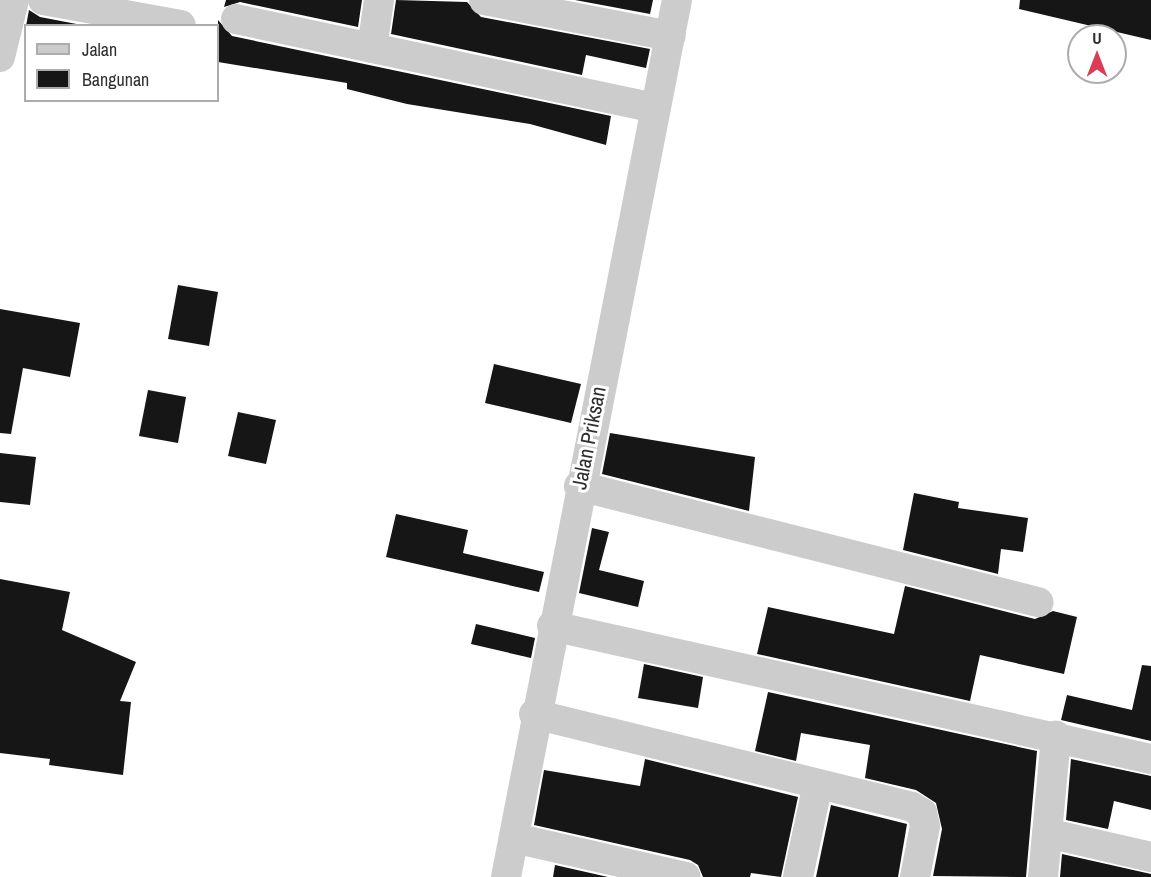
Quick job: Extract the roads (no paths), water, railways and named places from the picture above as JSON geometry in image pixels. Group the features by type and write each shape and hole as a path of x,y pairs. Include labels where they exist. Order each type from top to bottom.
{"street":[{"path":"0,57 14,0"},
{"path":"43,0 175,24"},
{"path":"372,48 379,0"},
{"path":"484,0 671,36"},
{"name":"Jalan Priksan","path":"506,877 534,714 677,0"},
{"path":"237,19 656,108"},
{"path":"579,486 1039,602"},
{"path":"552,626 1056,736 1151,759"},
{"path":"534,714 818,784 922,813 925,826 915,877"},
{"path":"1043,877 1056,736"},
{"path":"798,877 818,784"},
{"path":"1047,833 1151,857"},
{"path":"514,838 686,877"}]}
